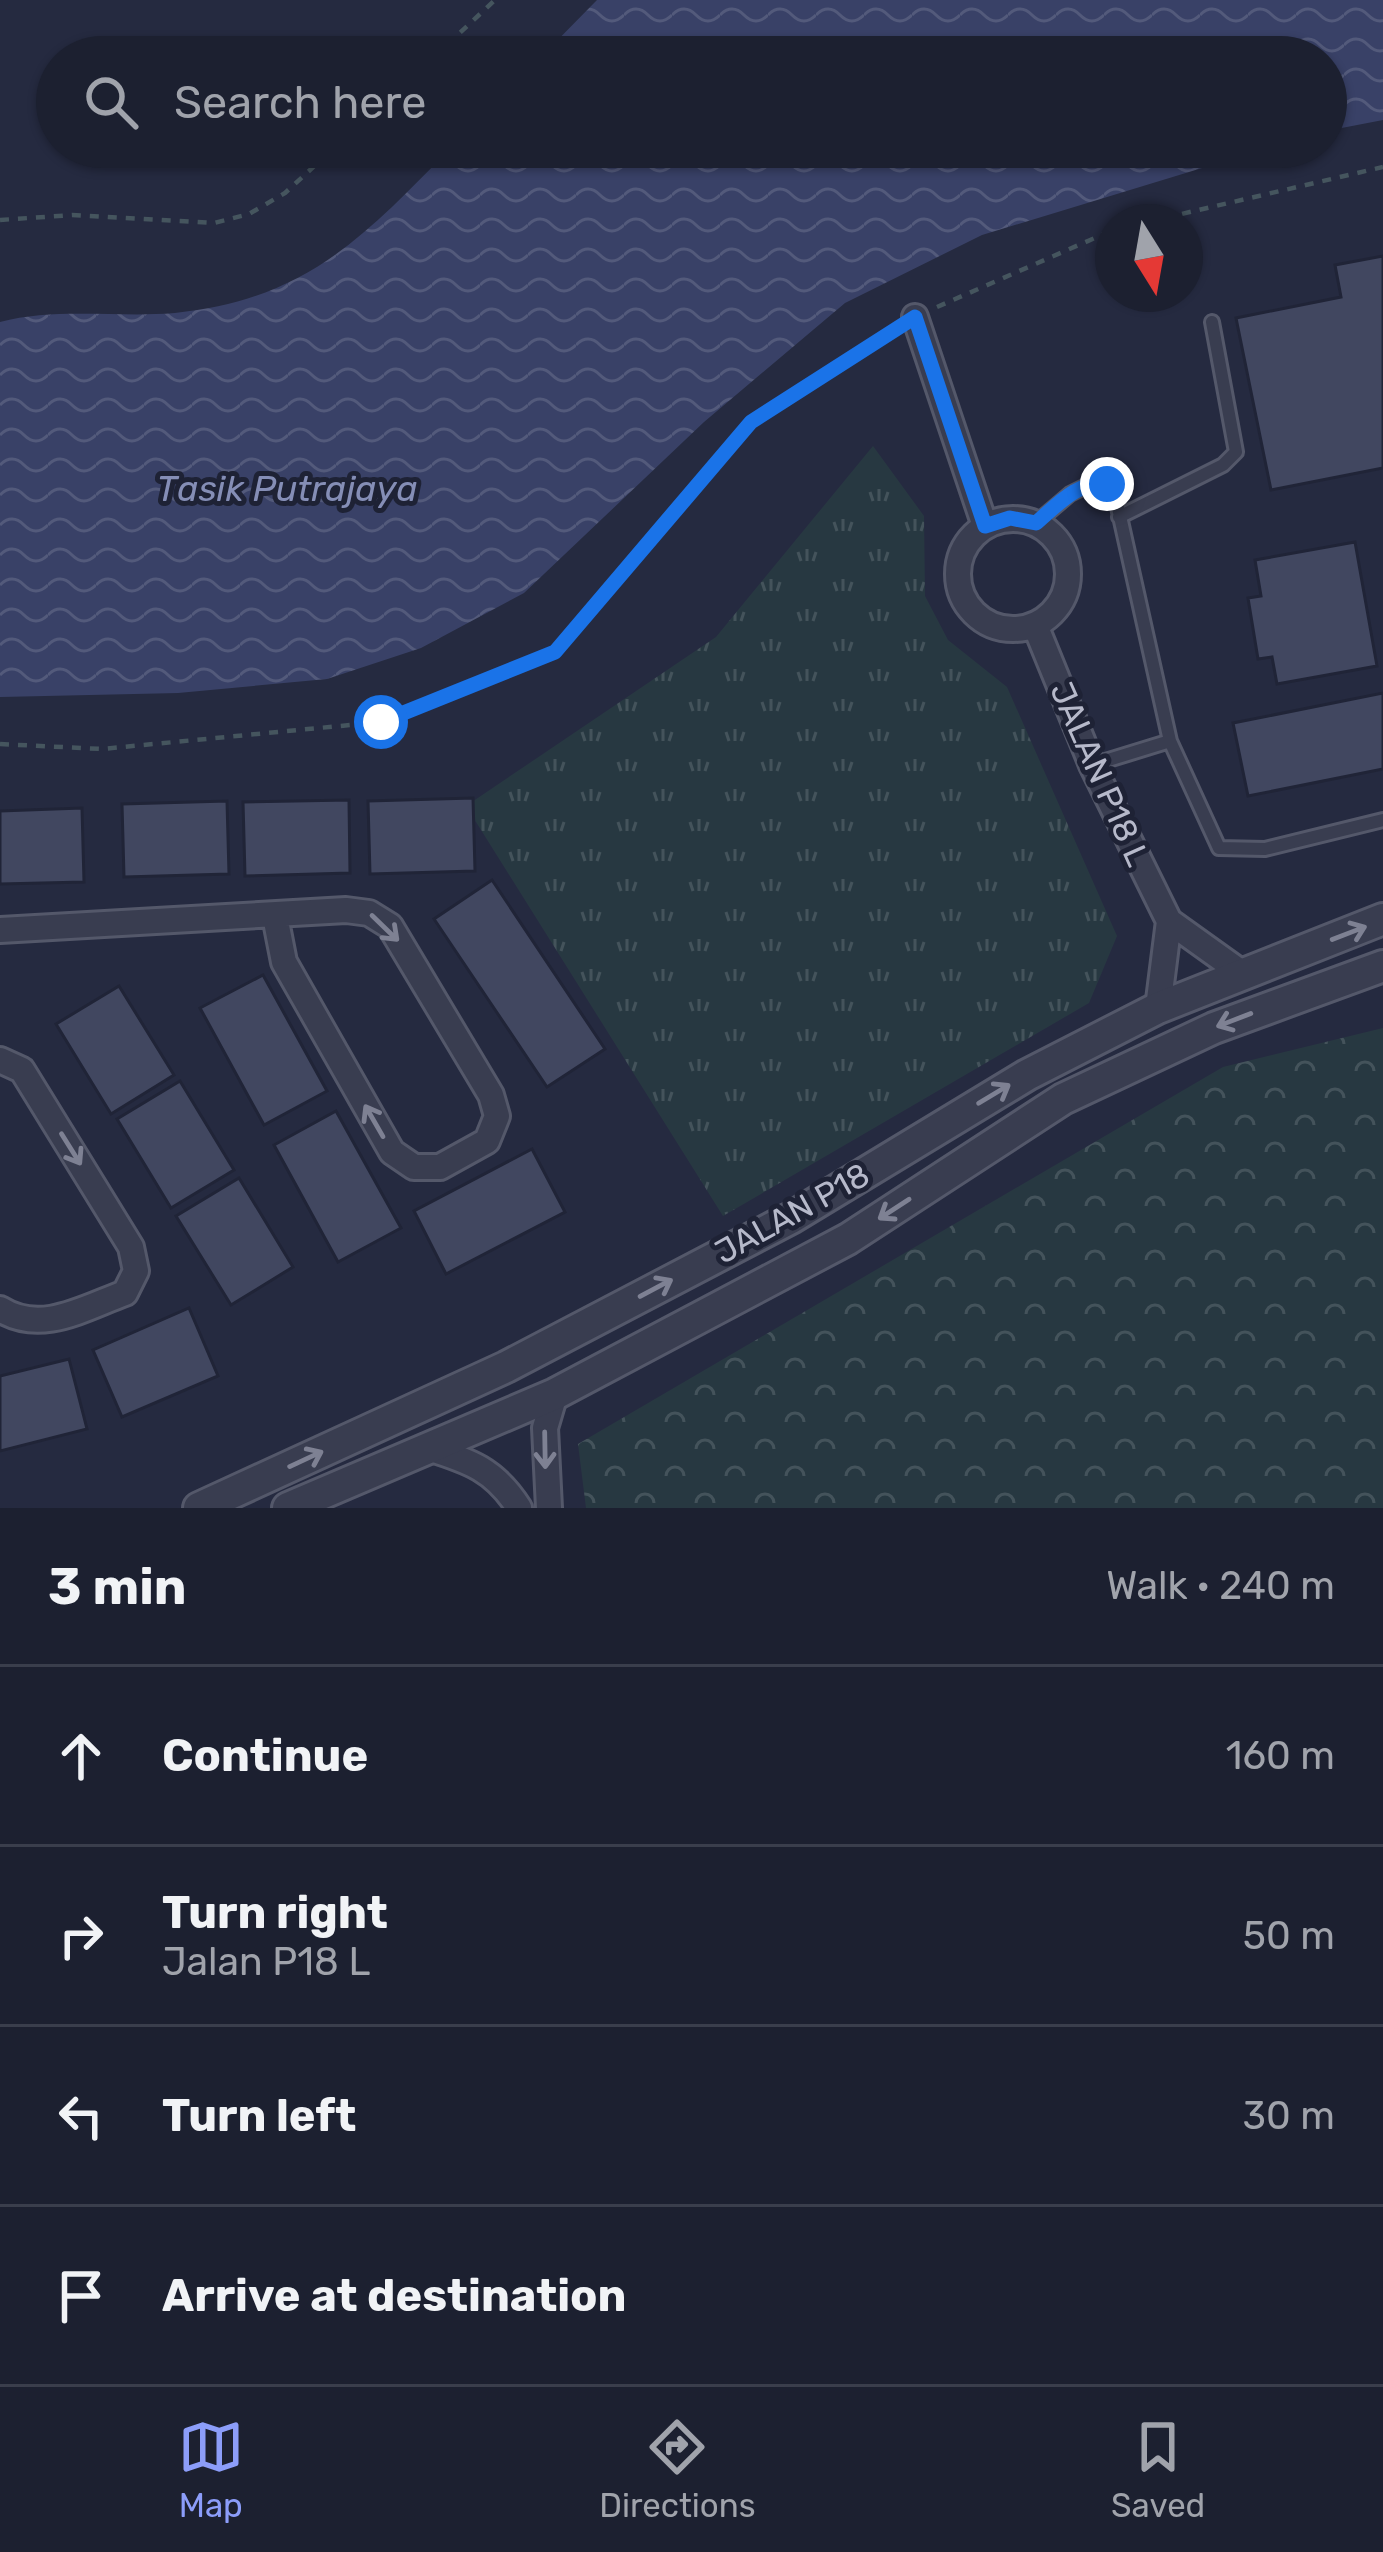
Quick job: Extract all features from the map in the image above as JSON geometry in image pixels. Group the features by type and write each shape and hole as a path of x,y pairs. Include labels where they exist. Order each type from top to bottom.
{"street":[{"path":"915,317 985,526"},
{"path":"1010,518 1036,523 1051,533 1068,565 1062,601 1035,625 1001,628 986,622 963,598 957,566 972,536 985,526 1010,518"},
{"name":"JALAN P18 L","path":"1035,625 1092,766 1169,921 1243,974"},
{"path":"0,929 346,910 368,913 390,926 491,1095 497,1116 487,1141 440,1167 414,1167 392,1152 284,962 275,916"},
{"name":"JALAN P18","path":"200,1508 526,1356 791,1218 1027,1075 1158,1008 1383,920"},
{"path":"1158,1008 1169,921"},
{"name":"JALAN P18","path":"288,1508 555,1394 848,1239 1064,1099 1214,1028 1383,966"},
{"path":"0,1060 22,1070 131,1247 136,1271 125,1293 44,1322 18,1321 0,1309"},
{"path":"550,1508 545,1428 555,1394"},
{"path":"428,1448 477,1462 503,1482 519,1508"}],"lane":[{"path":"1119,517 1223,466 1236,452 1212,322"},
{"path":"1036,523 1070,494 1098,482 1115,494 1170,742 1219,848 1265,849 1383,820"},
{"path":"1092,766 1170,742"}],"path":[{"path":"456,36 495,0"},
{"path":"1203,209 1383,166"},
{"path":"0,220 72,215 214,223 249,214 285,193 312,168"},
{"path":"0,744 102,749 381,722 555,652 751,422 915,317 1095,238"}],"green space":[{"path":"873,446 924,516 925,596 948,640 1007,687 1117,936 1089,1003 723,1216 466,806 716,637"},
{"path":"1383,1028 1383,1508 586,1508 578,1444 1223,1067"}],"water":[{"path":"597,0 1383,0 1383,120 1347,127 1347,36 562,36"},
{"name":"Tasik Putrajaya","path":"431,168 1202,168 982,235 845,303 704,422 524,593 421,648 327,679 178,693 0,697 0,322 43,315 175,313 262,294 330,258"}],"building":[{"path":"1383,256 1383,468 1271,490 1236,318 1341,297 1335,265"},
{"path":"1355,542 1377,666 1277,684 1272,657 1258,659 1248,598 1261,596 1255,560"},
{"path":"1383,693 1383,769 1248,796 1233,723"},
{"path":"473,798 475,871 370,874 368,801"},
{"path":"349,800 350,873 245,876 243,802"},
{"path":"227,801 229,874 124,877 122,804"},
{"path":"82,808 84,882 0,884 0,811"},
{"path":"492,880 605,1049 547,1087 434,919"},
{"path":"263,975 327,1091 264,1125 200,1008"},
{"path":"119,986 174,1075 111,1114 56,1024"},
{"path":"180,1081 234,1170 171,1208 117,1119"},
{"path":"336,1111 401,1228 338,1262 274,1145"},
{"path":"532,1149 565,1212 446,1274 414,1211"},
{"path":"239,1178 293,1267 231,1305 176,1216"},
{"path":"189,1308 218,1376 122,1417 93,1350"},
{"path":"69,1359 87,1429 0,1451 0,1376"}],"route":[{"path":"381,722 555,652 751,422 915,317 985,526 1010,518 1036,523 1070,494 1090,484 1107,484"}]}
